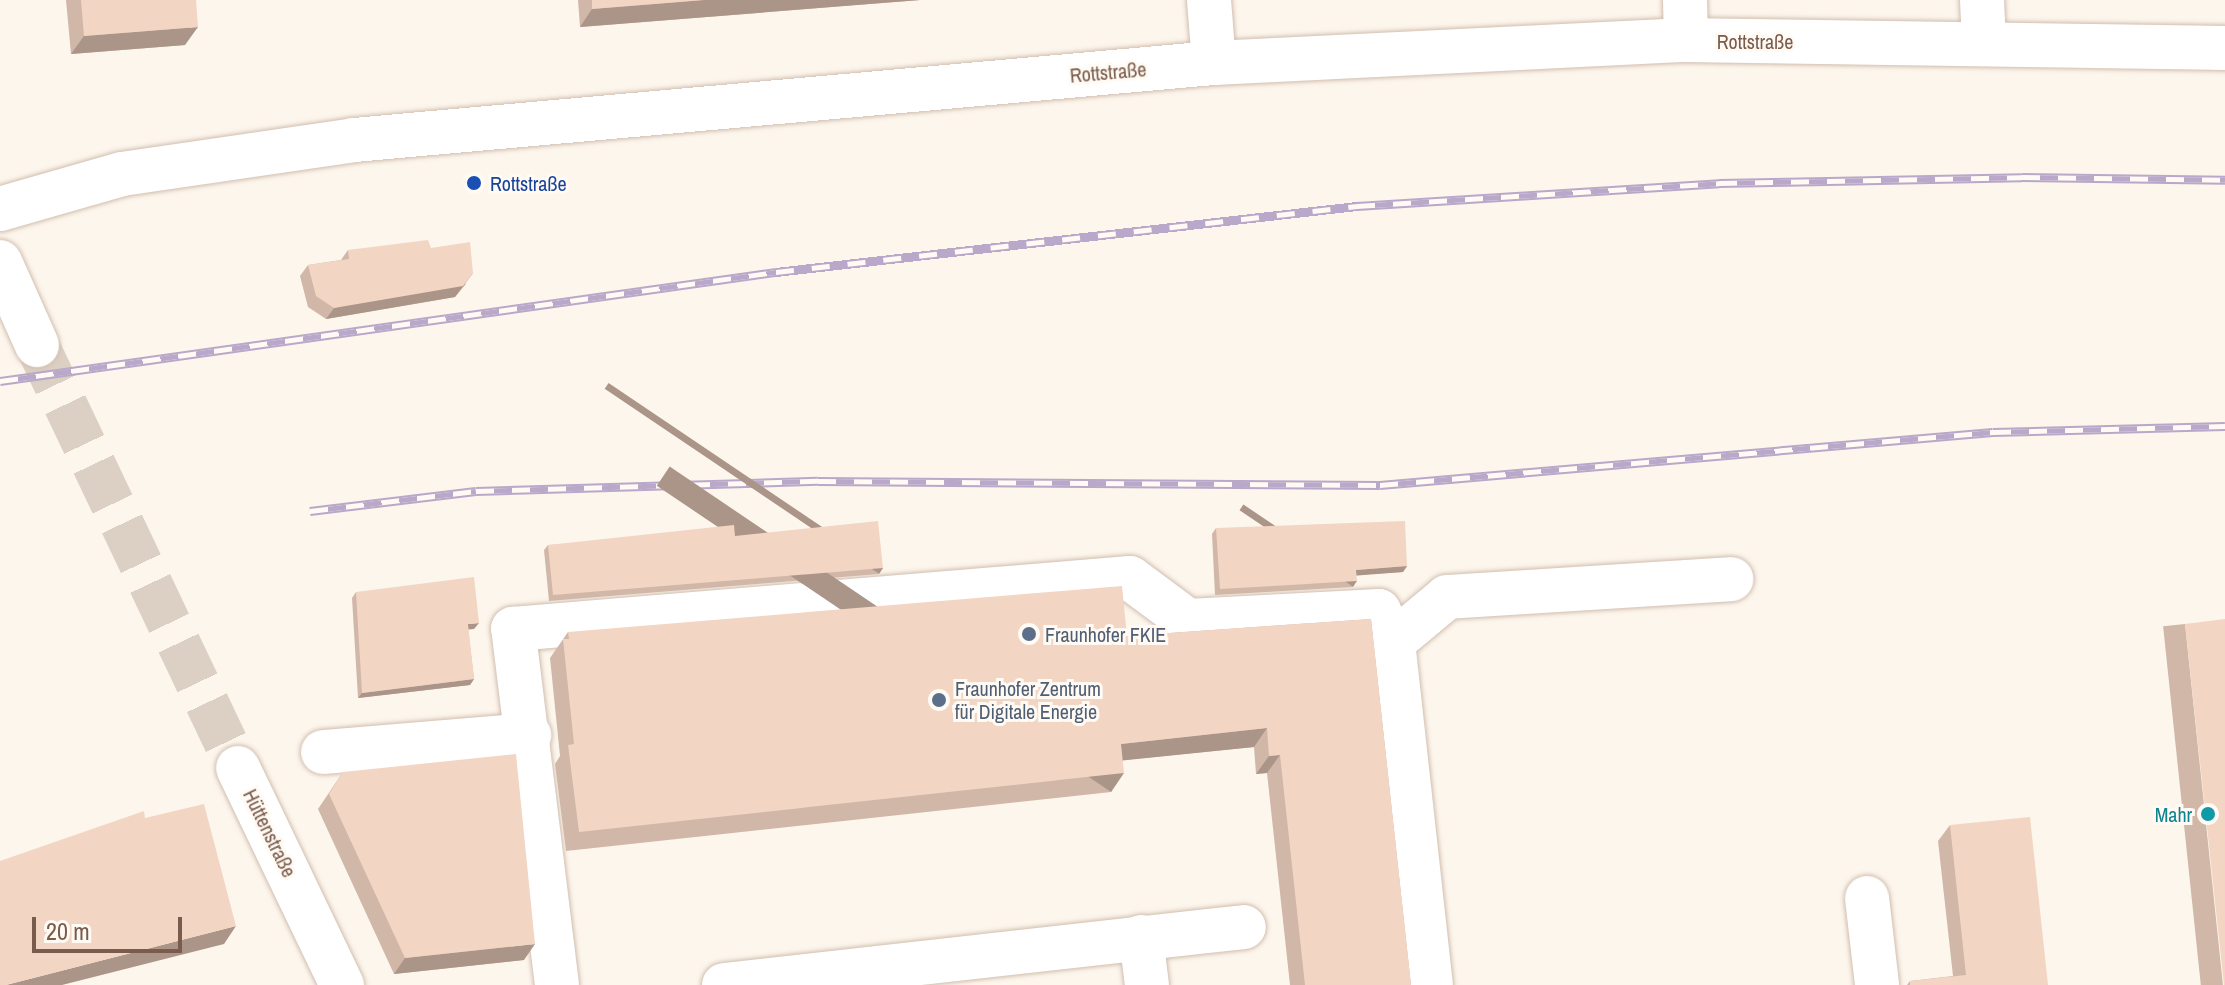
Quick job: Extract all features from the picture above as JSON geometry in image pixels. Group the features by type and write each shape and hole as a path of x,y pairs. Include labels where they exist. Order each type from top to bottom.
{"street":[{"path":"1209,0 1214,63"},
{"name":"Rottstraße","path":"0,209 122,174 354,140 1685,20 1983,21 2225,48"},
{"path":"0,262 37,345"},
{"path":"557,985 529,735 513,629 1130,578 1188,621 1379,611 1393,642 1431,985"},
{"path":"1393,642 1447,597 1731,579"},
{"path":"323,752 529,735"},
{"name":"Hüttenstraße","path":"238,768 342,985"},
{"path":"1867,898 1877,985"},
{"path":"724,985 1244,927"},
{"path":"1141,937 1147,985"}],"building":[{"path":"81,0 196,0 198,27 84,36"},
{"path":"592,0 704,0 592,9"},
{"path":"428,240 431,248 470,242 473,273 463,286 334,308 316,296 308,265 349,259 348,250"},
{"path":"878,521 883,568 553,595 548,545 734,525 735,536"},
{"path":"1405,521 1407,566 1356,570 1357,581 1220,589 1216,528"},
{"path":"474,577 479,623 468,624 474,679 362,693 356,592"},
{"path":"1122,586 1127,636 1371,619 1411,985 1305,985 1280,755 1269,756 1267,728 1121,744 1124,773 579,832 568,745 574,744 563,639 569,639 568,632"},
{"path":"2225,619 2225,985 2224,985 2185,624"},
{"path":"516,754 535,944 405,958 329,794 343,772"},
{"path":"204,804 236,926 0,985 0,861 144,811 145,818"},
{"path":"2030,817 2048,985 1910,985 1910,981 1966,975 1950,825"}],"tunnel":[{"path":"37,345 238,768"}],"railway":[{"path":"0,381 776,272 1357,206 1719,183 2022,177 2225,180"},
{"path":"310,511 476,491 818,481 1380,485 1993,432 2225,426"}],"place":[{"name":"Rottstraße","path":"474,183"},
{"name":"Fraunhofer FKIE","path":"1029,634"},
{"name":"Fraunhofer Zentrum für Digitale Energie","path":"939,700"},
{"name":"Mahr","path":"2208,814"}]}
